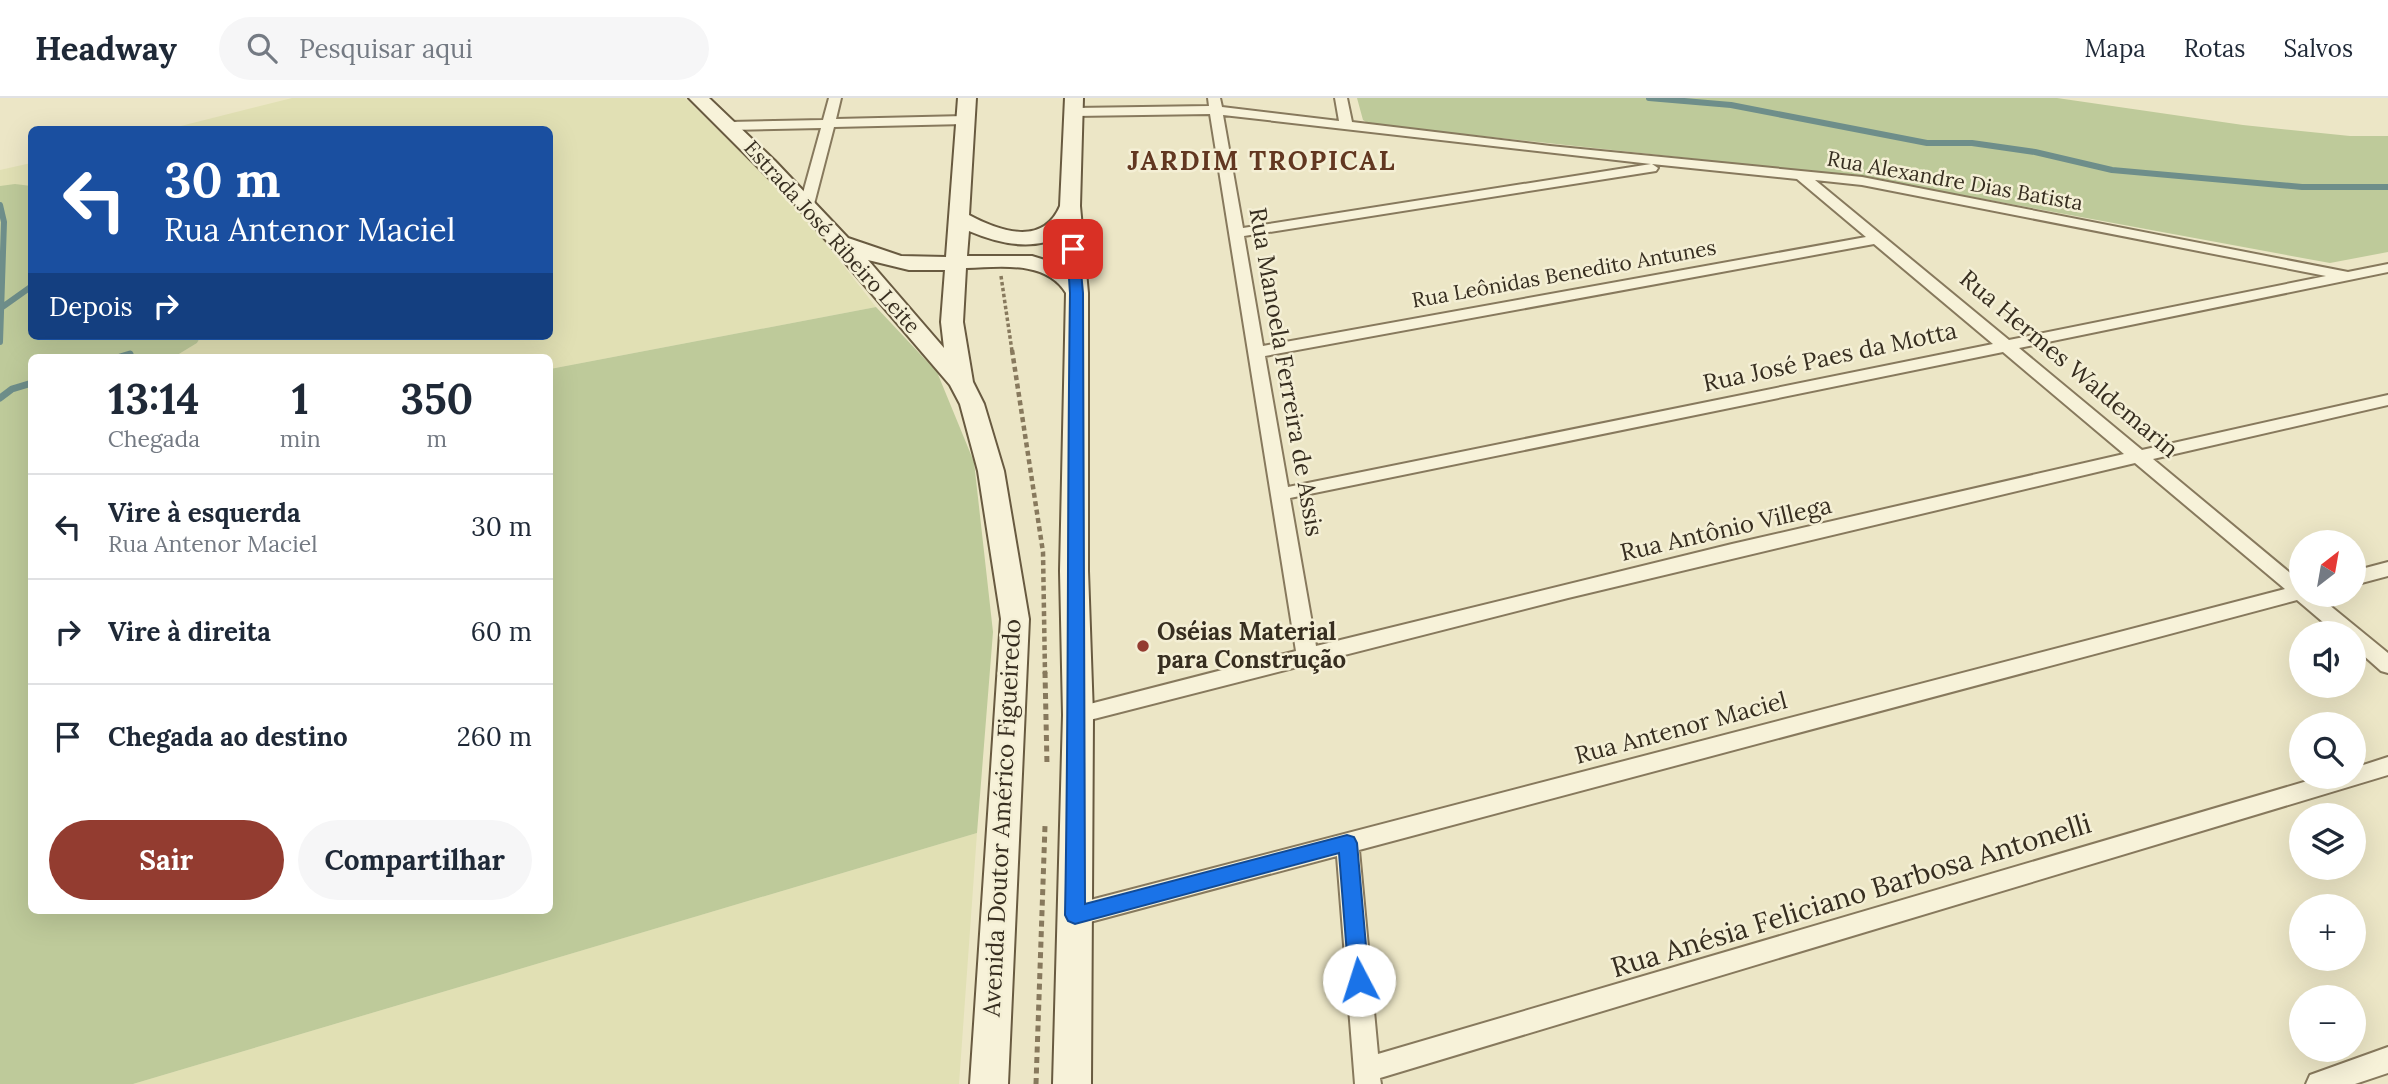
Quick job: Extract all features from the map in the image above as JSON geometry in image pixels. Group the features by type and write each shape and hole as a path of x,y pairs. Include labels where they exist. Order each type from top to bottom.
{"main road":[{"name":"Avenida Doutor Américo Figueiredo","path":"967,98 952,322 961,382 972,404 991,471 1015,619 989,1084"},
{"name":"Estrada José Ribeiro Leite","path":"704,101 842,242 961,382"},
{"path":"1072,1084 1078,715 1074,571 1077,293 1070,206 1074,105"},
{"path":"957,217 990,234 1033,237 1059,226 1068,217 1070,206"},
{"path":"842,242 898,262 1028,264 1049,267 1067,276 1077,293"},
{"path":"955,294 984,273 1028,264"}],"street":[{"path":"807,204 835,98"},
{"path":"1341,98 1346,127"},
{"name":"Rua Alexandre Dias Batista","path":"1074,105 1215,104 1346,127 1862,181 2348,276"},
{"name":"Rua Manoela Ferreira de Assis","path":"1215,104 1307,654"},
{"path":"730,126 965,120"},
{"path":"1550,150 1571,161 1574,169 1572,180"},
{"path":"1237,233 1680,163"},
{"name":"Rua Hermes Waldemarin","path":"1804,177 2289,582"},
{"name":"Rua Leônidas Benedito Antunes","path":"1258,352 1878,239"},
{"name":"Rua Alexandre Dias Batista","path":"2225,251 2262,281"},
{"name":"Rua José Paes da Motta","path":"1282,494 2006,346 2262,281 2348,276 2388,268"},
{"name":"Rua Antônio Villega","path":"1078,715 1307,654 2138,456 2388,400"},
{"path":"2366,575 2388,569"},
{"name":"Rua Antenor Maciel","path":"1075,915 2289,596"},
{"name":"Rua Hermes Waldemarin","path":"2319,607 2335,621"},
{"name":"Rua Hermes Waldemarin","path":"2366,647 2388,665"},
{"name":"Rua Anésia Feliciano Barbosa Antonelli","path":"2366,773 2388,766"},
{"name":"Rua Anésia Feliciano Barbosa Antonelli","path":"1367,1077 2314,789"},
{"path":"1347,843 1367,1077"},
{"path":"2319,1084 2388,1060"}],"green space":[{"path":"292,98 685,98 799,209 876,307 553,368 553,354 179,354 199,340 553,340 553,126 181,126"},
{"path":"1357,98 2057,98 2243,125 2350,136 2388,136 2388,252 2330,263 1864,177 1369,124 1363,120"},
{"path":"28,164 28,186 0,186 0,170"},
{"path":"0,186 28,186 28,340 199,340 179,354 28,354 28,914 553,914 553,368 876,307 937,372 974,462 993,632 977,833 133,1084 0,1084"},
{"path":"977,833 959,1084 133,1084"}],"waterway":[{"path":"1649,98 1731,105 1927,143 1972,143 2035,152 2112,170 2302,187 2388,187"},
{"path":"0,205 4,222 1,308"},
{"path":"1,308 28,289"},
{"path":"0,342 1,308"},
{"path":"0,398 12,389 28,384"}],"place":[{"name":"Oséias Material para Construção","path":"1143,646"}],"district":[{"name":"JARDIM TROPICAL","path":"1262,161"}],"route":[{"path":"1073,249 1077,293 1074,571 1078,715 1075,915 1347,843 1359,980"}]}
